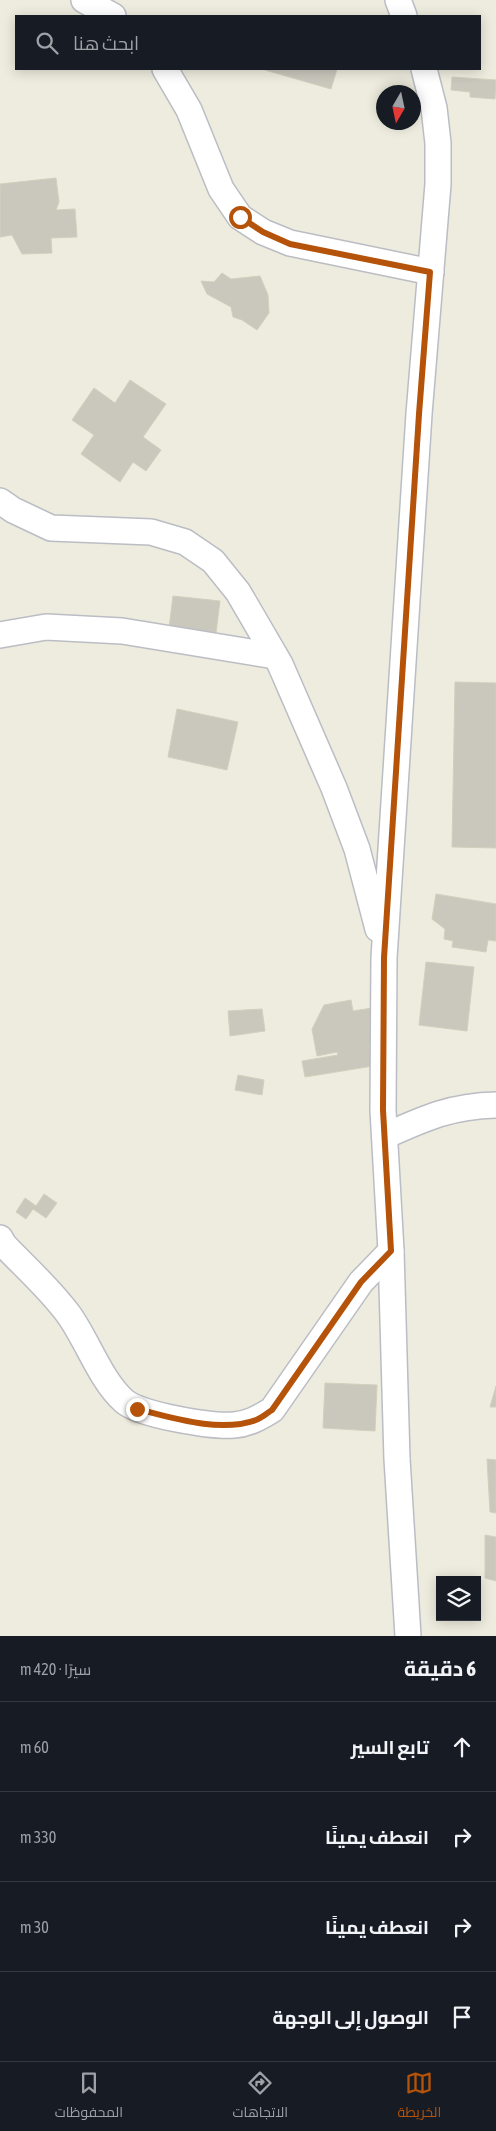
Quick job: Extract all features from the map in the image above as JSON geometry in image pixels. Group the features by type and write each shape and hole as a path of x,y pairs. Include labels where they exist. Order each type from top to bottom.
{"street":[{"path":"84,0 111,15"},
{"path":"398,0 404,15"},
{"path":"165,70 189,110 221,189 240,217 263,232 290,244 430,272"},
{"path":"408,1636 397,1459 391,1251 385,1136 384,958 417,433 438,184 438,143 434,108 424,70"},
{"path":"0,501 13,510 50,528 151,532 185,542 213,561 238,592 275,656 334,788 357,849 373,907 384,958"},
{"path":"0,635 46,627 122,631 275,656"},
{"path":"385,1136 444,1111 496,1105"},
{"path":"0,1238 4,1245 47,1288 69,1316 112,1388 124,1402 137,1409 190,1422 234,1425 257,1420 272,1410 361,1282 391,1251"}],"building":[{"path":"265,70 337,70 331,89"},
{"path":"452,77 496,80 495,99 470,97 470,92 451,90"},
{"path":"56,178 59,202 56,210 75,209 77,237 51,238 52,253 22,254 12,235 0,237 0,184"},
{"path":"222,273 231,279 260,276 268,295 269,313 257,330 242,320 233,317 231,307 207,294 201,281 214,282"},
{"path":"130,380 166,404 143,437 161,450 146,471 133,462 120,482 81,454 94,435 72,420 94,388 115,403"},
{"path":"173,596 220,601 216,633 169,628"},
{"path":"455,682 496,683 496,848 452,847"},
{"path":"177,709 238,722 227,770 168,757"},
{"path":"436,894 496,904 496,941 488,940 486,952 452,947 453,941 444,939 445,929 432,919"},
{"path":"426,962 474,967 467,1031 419,1025"},
{"path":"351,1000 353,1011 372,1008 379,1046 369,1047 373,1066 305,1077 302,1061 338,1055 337,1052 317,1056 312,1029 324,1005"},
{"path":"262,1009 265,1031 230,1036 228,1011"},
{"path":"238,1075 264,1080 262,1095 235,1090"},
{"path":"44,1194 57,1203 46,1218 33,1209 26,1219 16,1212 25,1198 36,1206"},
{"path":"325,1383 377,1385 375,1431 323,1428"},
{"path":"496,1386 496,1407 490,1407"},
{"path":"487,1459 496,1460 496,1513 490,1512"},
{"path":"485,1535 496,1537 496,1581 485,1578"}],"route":[{"path":"137,1409 190,1422 234,1425 257,1420 272,1410 361,1282 391,1251 383,1110 384,958 407,586 430,272 290,244 263,232 240,217"}]}
